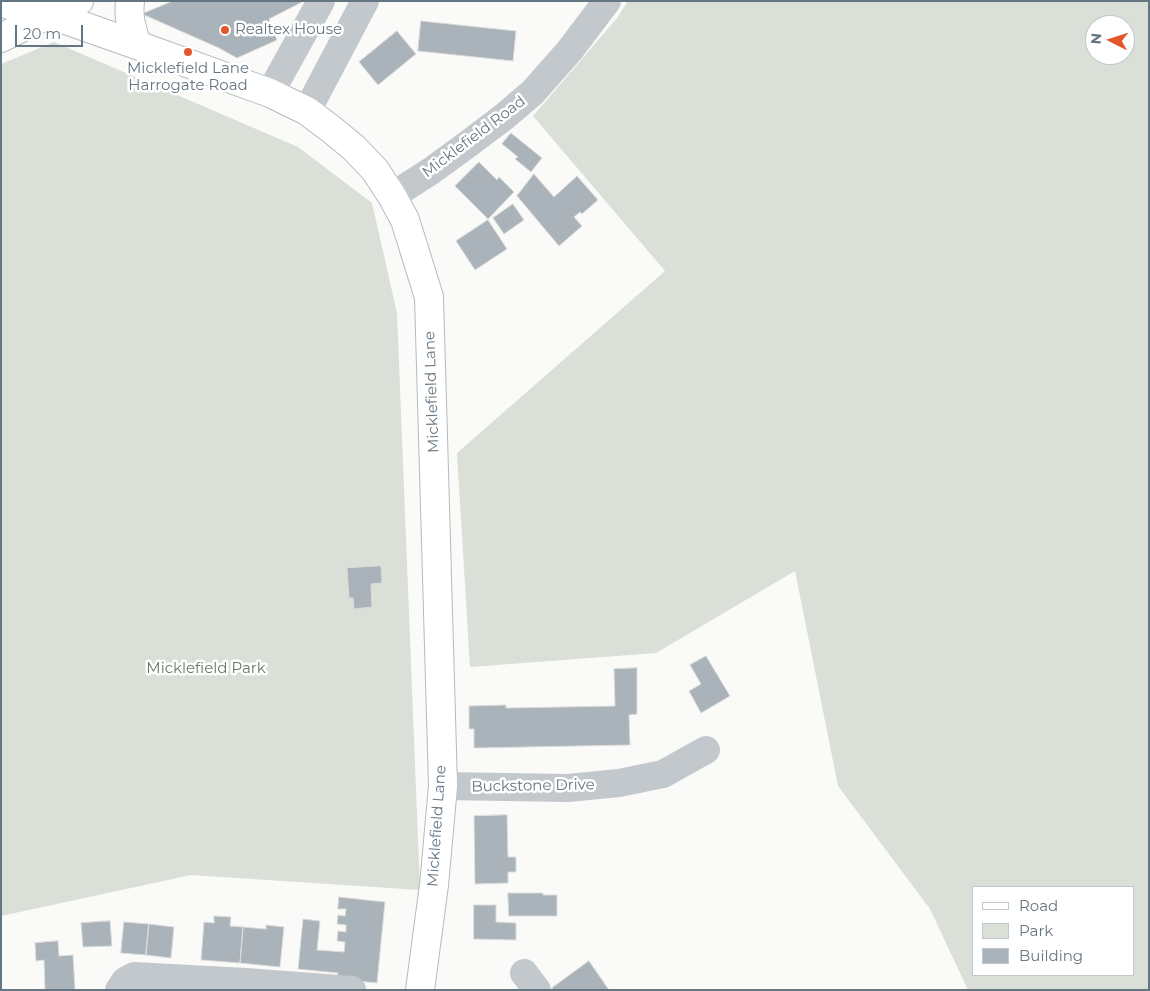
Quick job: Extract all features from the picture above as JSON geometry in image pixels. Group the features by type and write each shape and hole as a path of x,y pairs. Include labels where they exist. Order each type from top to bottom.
{"main road":[{"path":"130,1 130,24 137,45"},
{"name":"Micklefield Lane","path":"1,4 62,6 137,45 270,93 307,111 354,148 375,170 405,220 429,297 442,786 434,885 420,990"},
{"path":"1,38 62,6"}],"street":[{"path":"270,93 321,1"},
{"path":"307,111 365,1"},
{"name":"Micklefield Road","path":"392,196 468,144 533,92 570,50 607,1"},
{"name":"Buckstone Drive","path":"442,786 568,788 619,784 663,774 706,750"},
{"path":"119,990 125,981 134,976 352,990"}],"green space":[{"path":"628,1 1149,1 1149,990 968,990 930,909 838,786 795,571 656,653 470,667 457,453 665,271 533,116 617,18"},
{"name":"Micklefield Park","path":"54,42 298,147 372,203 397,313 420,890 191,875 1,916 1,64"}],"building":[{"name":"Realtex House","path":"173,1 304,1 269,19 277,40 237,58 219,48 142,14"},
{"path":"421,21 516,31 513,61 418,51"},
{"path":"397,31 416,54 378,85 359,62"},
{"path":"511,133 542,158 531,172 515,159 518,157 502,144"},
{"path":"479,162 497,180 499,177 514,192 488,219 455,186"},
{"path":"534,174 554,197 577,176 598,200 582,214 580,212 574,217 582,226 559,246 517,196"},
{"path":"513,204 524,220 504,234 493,218"},
{"path":"488,220 507,249 475,270 456,241"},
{"path":"381,566 382,583 371,584 372,607 354,609 353,598 349,598 347,568"},
{"path":"706,656 730,696 701,713 689,691 701,684 690,665"},
{"path":"637,668 637,714 629,715 630,745 474,748 474,729 469,729 469,706 506,705 506,708 615,706 614,669"},
{"path":"507,815 508,857 516,857 516,872 508,872 508,883 475,884 474,816"},
{"path":"508,893 557,895 557,916 509,916"},
{"path":"339,897 385,902 377,983 337,979 338,973 298,969 303,919 320,921 317,950 344,952 345,942 337,941 338,931 346,932 346,925 337,924 338,915 345,916 346,909 338,909"},
{"path":"474,905 496,905 496,922 516,923 516,940 474,939"},
{"path":"214,916 231,917 230,926 243,927 240,963 201,960 204,922 214,923"},
{"path":"110,921 112,946 83,947 81,923"},
{"path":"124,922 149,924 146,955 121,953"},
{"path":"149,924 174,927 171,958 146,955"},
{"path":"266,925 284,927 280,967 240,963 243,927 266,929"},
{"path":"58,941 59,956 73,955 75,990 45,990 44,960 36,961 35,943"},
{"path":"589,961 609,990 553,990 552,988"}],"place":[{"name":"Realtex House","path":"225,30"},
{"name":"Micklefield Lane Harrogate Road","path":"188,52"}]}
